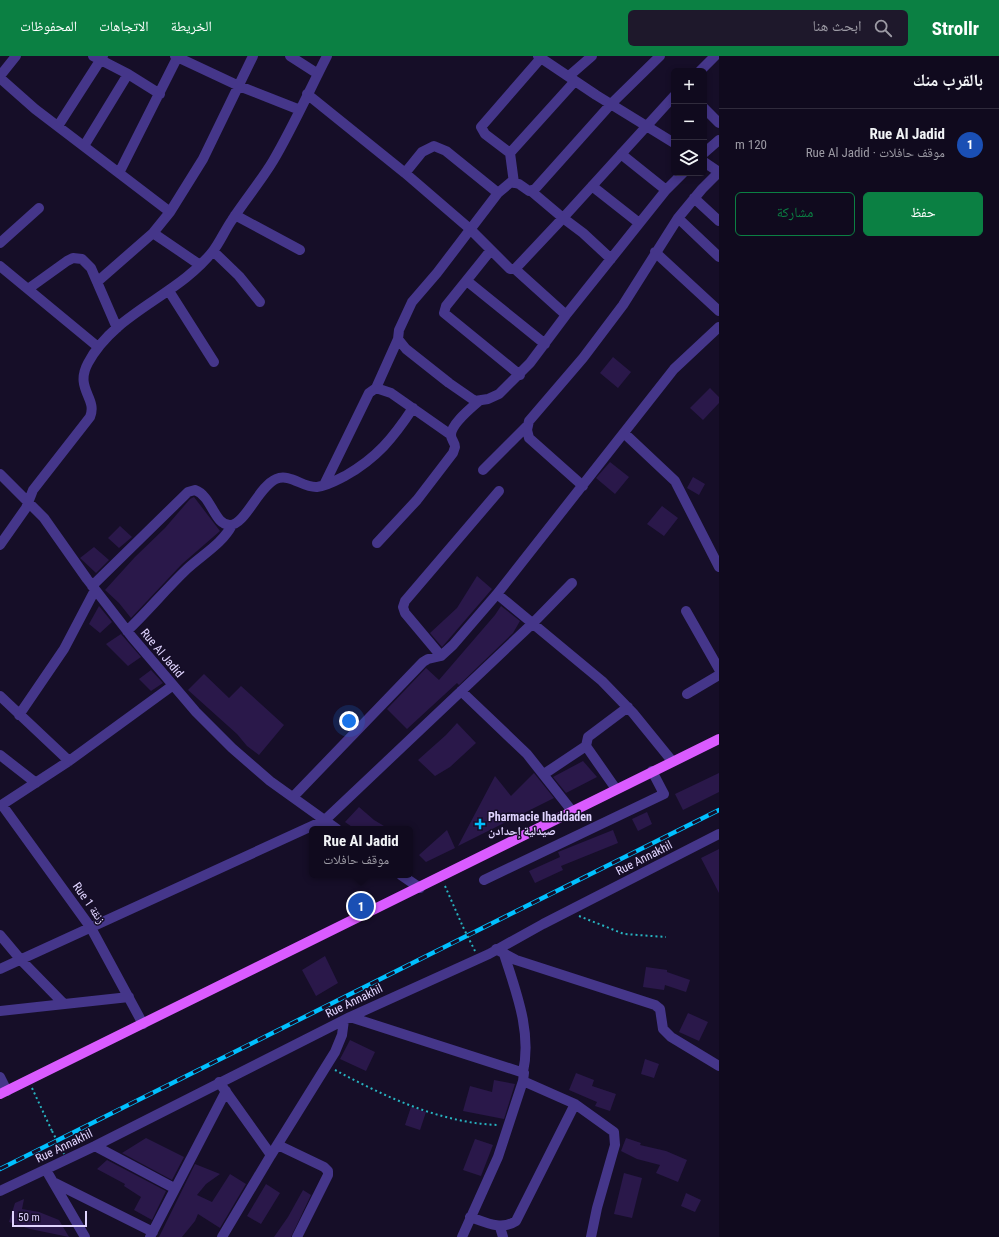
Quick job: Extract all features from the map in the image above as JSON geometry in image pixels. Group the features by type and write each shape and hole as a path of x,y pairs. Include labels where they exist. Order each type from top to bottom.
{"main road":[{"path":"3,1092 143,1024 305,942 420,888 719,738"}],"street":[{"path":"16,56 0,77 58,126 170,212"},
{"path":"97,282 153,232 170,212 203,159 253,56"},
{"path":"290,56 318,74"},
{"path":"0,545 20,517 33,490 90,417 91,403 84,389 83,375 88,362 98,347 117,328 137,312 169,291 200,265 213,251 235,215 273,161 327,56"},
{"path":"510,153 592,56"},
{"path":"531,191 611,104 660,56"},
{"path":"703,68 715,56"},
{"path":"58,126 99,57 160,94"},
{"path":"119,173 160,94 176,57 239,86 300,110"},
{"path":"514,183 510,153 485,134 481,127 539,57 671,141"},
{"path":"84,146 128,74"},
{"path":"307,94 406,173 470,229 510,269 515,269 566,315"},
{"path":"515,269 671,99"},
{"path":"707,111 719,122"},
{"path":"707,150 719,140"},
{"path":"406,173 422,152 434,146 446,151 498,193"},
{"path":"621,154 666,190"},
{"path":"483,470 528,425 529,421 583,358 623,304 678,218 694,198 719,172 707,164"},
{"path":"451,435 452,430 462,417 479,401 499,394 520,375 639,223 666,190 680,176"},
{"path":"324,485 369,393 376,388 398,339 399,330 412,302 437,273 498,193 505,186 514,183 531,191 583,233 611,259"},
{"path":"592,186 639,223"},
{"path":"694,198 719,221"},
{"path":"0,243 39,208"},
{"path":"235,215 300,250"},
{"path":"678,218 719,257"},
{"path":"153,232 200,265"},
{"path":"491,250 446,306 444,313 520,375"},
{"path":"213,251 239,276 260,302"},
{"path":"655,252 719,311"},
{"path":"28,289 73,258 79,258 86,261 117,328"},
{"path":"0,266 98,347"},
{"path":"467,280 545,344"},
{"path":"169,291 214,362"},
{"path":"293,798 423,662 428,658 441,656 453,645 497,594 584,486 624,432 674,369 719,327"},
{"path":"398,339 406,349 449,384 467,396 479,401"},
{"path":"376,388 385,390 451,435 456,447 417,500 377,543"},
{"path":"127,631 196,560 226,536 232,525 243,517 260,494 276,479 286,478 309,486 324,485 335,481 372,459 396,433 413,408"},
{"path":"528,425 529,438 584,486"},
{"path":"624,432 675,481 719,567"},
{"name":"Rue Al Jadid","path":"0,474 54,530 94,588 172,686 232,748 270,781 333,826"},
{"path":"19,715 64,649 94,588 188,492 195,490 203,494 220,520 224,524 232,525"},
{"path":"441,656 405,613 403,607 405,601 500,490"},
{"path":"312,826 325,820 533,623 572,583"},
{"path":"497,594 602,681 628,707 672,761"},
{"path":"686,611 719,668"},
{"path":"687,694 719,675"},
{"path":"1,805 69,761 172,686"},
{"path":"461,691 517,743 544,774 572,811"},
{"path":"0,696 69,761"},
{"path":"544,774 586,746 588,737 628,707"},
{"path":"586,746 616,789"},
{"path":"0,755 36,783"},
{"path":"484,880 664,794 652,771"},
{"name":"Rue 1 زنقة","path":"1,805 91,928 143,1024"},
{"path":"0,969 309,827"},
{"name":"Rue Annakhil","path":"0,1191 95,1146 219,1082 347,1019 500,952 567,911 719,834"},
{"path":"405,878 420,888"},
{"path":"0,935 21,960 63,1003"},
{"path":"500,952 558,974 655,1005 660,1009 664,1028 671,1037 719,1066"},
{"path":"462,1237 498,1157 523,1076 526,1056 526,1037 521,1012 500,952"},
{"path":"0,1011 129,997"},
{"path":"222,1237 339,1044 347,1019 523,1076 574,1104 612,1129 616,1137 615,1145 596,1208 591,1237"},
{"path":"0,1077 3,1092"},
{"path":"219,1082 271,1155"},
{"path":"55,1183 151,1234 226,1091"},
{"path":"470,1217 500,1227 516,1221 574,1104"},
{"path":"278,1145 324,1166 328,1171 328,1175 297,1237"},
{"path":"95,1146 174,1188"},
{"path":"46,1170 55,1183 85,1237"},
{"path":"500,1227 503,1237"}],"path":[{"path":"441,877 475,951"},
{"path":"567,911 624,934 666,936"},
{"path":"326,1066 374,1090 432,1113 494,1125 508,1126"},
{"path":"28,1080 64,1154"}],"building":[{"path":"613,357 631,372 618,388 600,373"},
{"path":"710,388 719,397 719,403 703,420 690,408"},
{"path":"610,462 629,477 615,494 596,478"},
{"path":"693,477 705,484 699,495 687,488"},
{"path":"194,497 220,531 182,564 131,618 119,603 105,590 135,557 165,528 190,499"},
{"path":"662,506 678,518 664,536 647,524"},
{"path":"120,526 132,537 119,548 108,538"},
{"path":"94,547 109,560 96,573 80,558"},
{"path":"477,576 492,589 442,647 430,633 457,608"},
{"path":"99,606 112,622 100,633 89,624"},
{"path":"501,606 520,621 513,633 459,685 457,683 407,729 387,709 426,668 439,680"},
{"path":"121,634 141,657 128,666 106,644"},
{"path":"151,670 163,683 151,691 139,679"},
{"path":"204,674 229,698 241,686 284,725 259,755 247,746 237,734 188,690"},
{"path":"457,723 476,743 450,767 435,776 418,760"},
{"path":"583,761 597,777 566,793 553,777"},
{"path":"534,773 554,798 458,846 495,776 511,796"},
{"path":"719,773 719,792 683,810 675,794"},
{"path":"359,807 374,820 384,826 351,826 345,822"},
{"path":"647,812 652,824 638,831 632,819"},
{"path":"447,830 455,848 426,862 419,855"},
{"path":"613,830 618,843 561,866 563,870 535,883 529,871 560,857 558,852"},
{"path":"719,849 719,893 701,858"},
{"path":"325,956 338,983 316,996 302,970"},
{"path":"646,967 667,970 667,972 690,980 686,992 665,985 664,990 643,987"},
{"path":"688,1013 708,1022 699,1041 679,1032"},
{"path":"350,1040 375,1052 366,1071 340,1059"},
{"path":"645,1059 659,1064 654,1078 641,1074"},
{"path":"576,1073 594,1080 592,1086 616,1094 610,1111 595,1106 597,1102 569,1090"},
{"path":"494,1080 515,1084 504,1119 463,1111 470,1086 492,1092"},
{"path":"411,1107 426,1112 420,1130 405,1125"},
{"path":"146,1138 184,1157 172,1180 122,1153"},
{"path":"626,1138 641,1143 640,1145 666,1151 687,1160 678,1182 656,1173 660,1165 637,1159 621,1151"},
{"path":"475,1139 493,1145 481,1176 463,1170"},
{"path":"107,1160 166,1191 152,1220 134,1210 141,1197 124,1186 125,1184 97,1169"},
{"path":"195,1164 220,1174 206,1184 197,1195 212,1202 230,1174 246,1184 220,1228 198,1214 195,1221 182,1237 159,1237"},
{"path":"624,1173 642,1178 632,1218 614,1214"},
{"path":"266,1184 280,1193 261,1224 247,1216"},
{"path":"303,1190 311,1195 291,1237 274,1237 288,1217"},
{"path":"686,1193 701,1200 695,1212 681,1206"},
{"path":"24,1199 22,1209 39,1212 59,1220 69,1237 30,1229 9,1222 15,1203"}],"railway":[{"path":"0,1169 719,810"}],"place":[{"name":"Pharmacie Ihaddaden صيدلية إحدادن","path":"480,824"},
{"name":"Rue Al Jadid","path":"361,906"}]}
